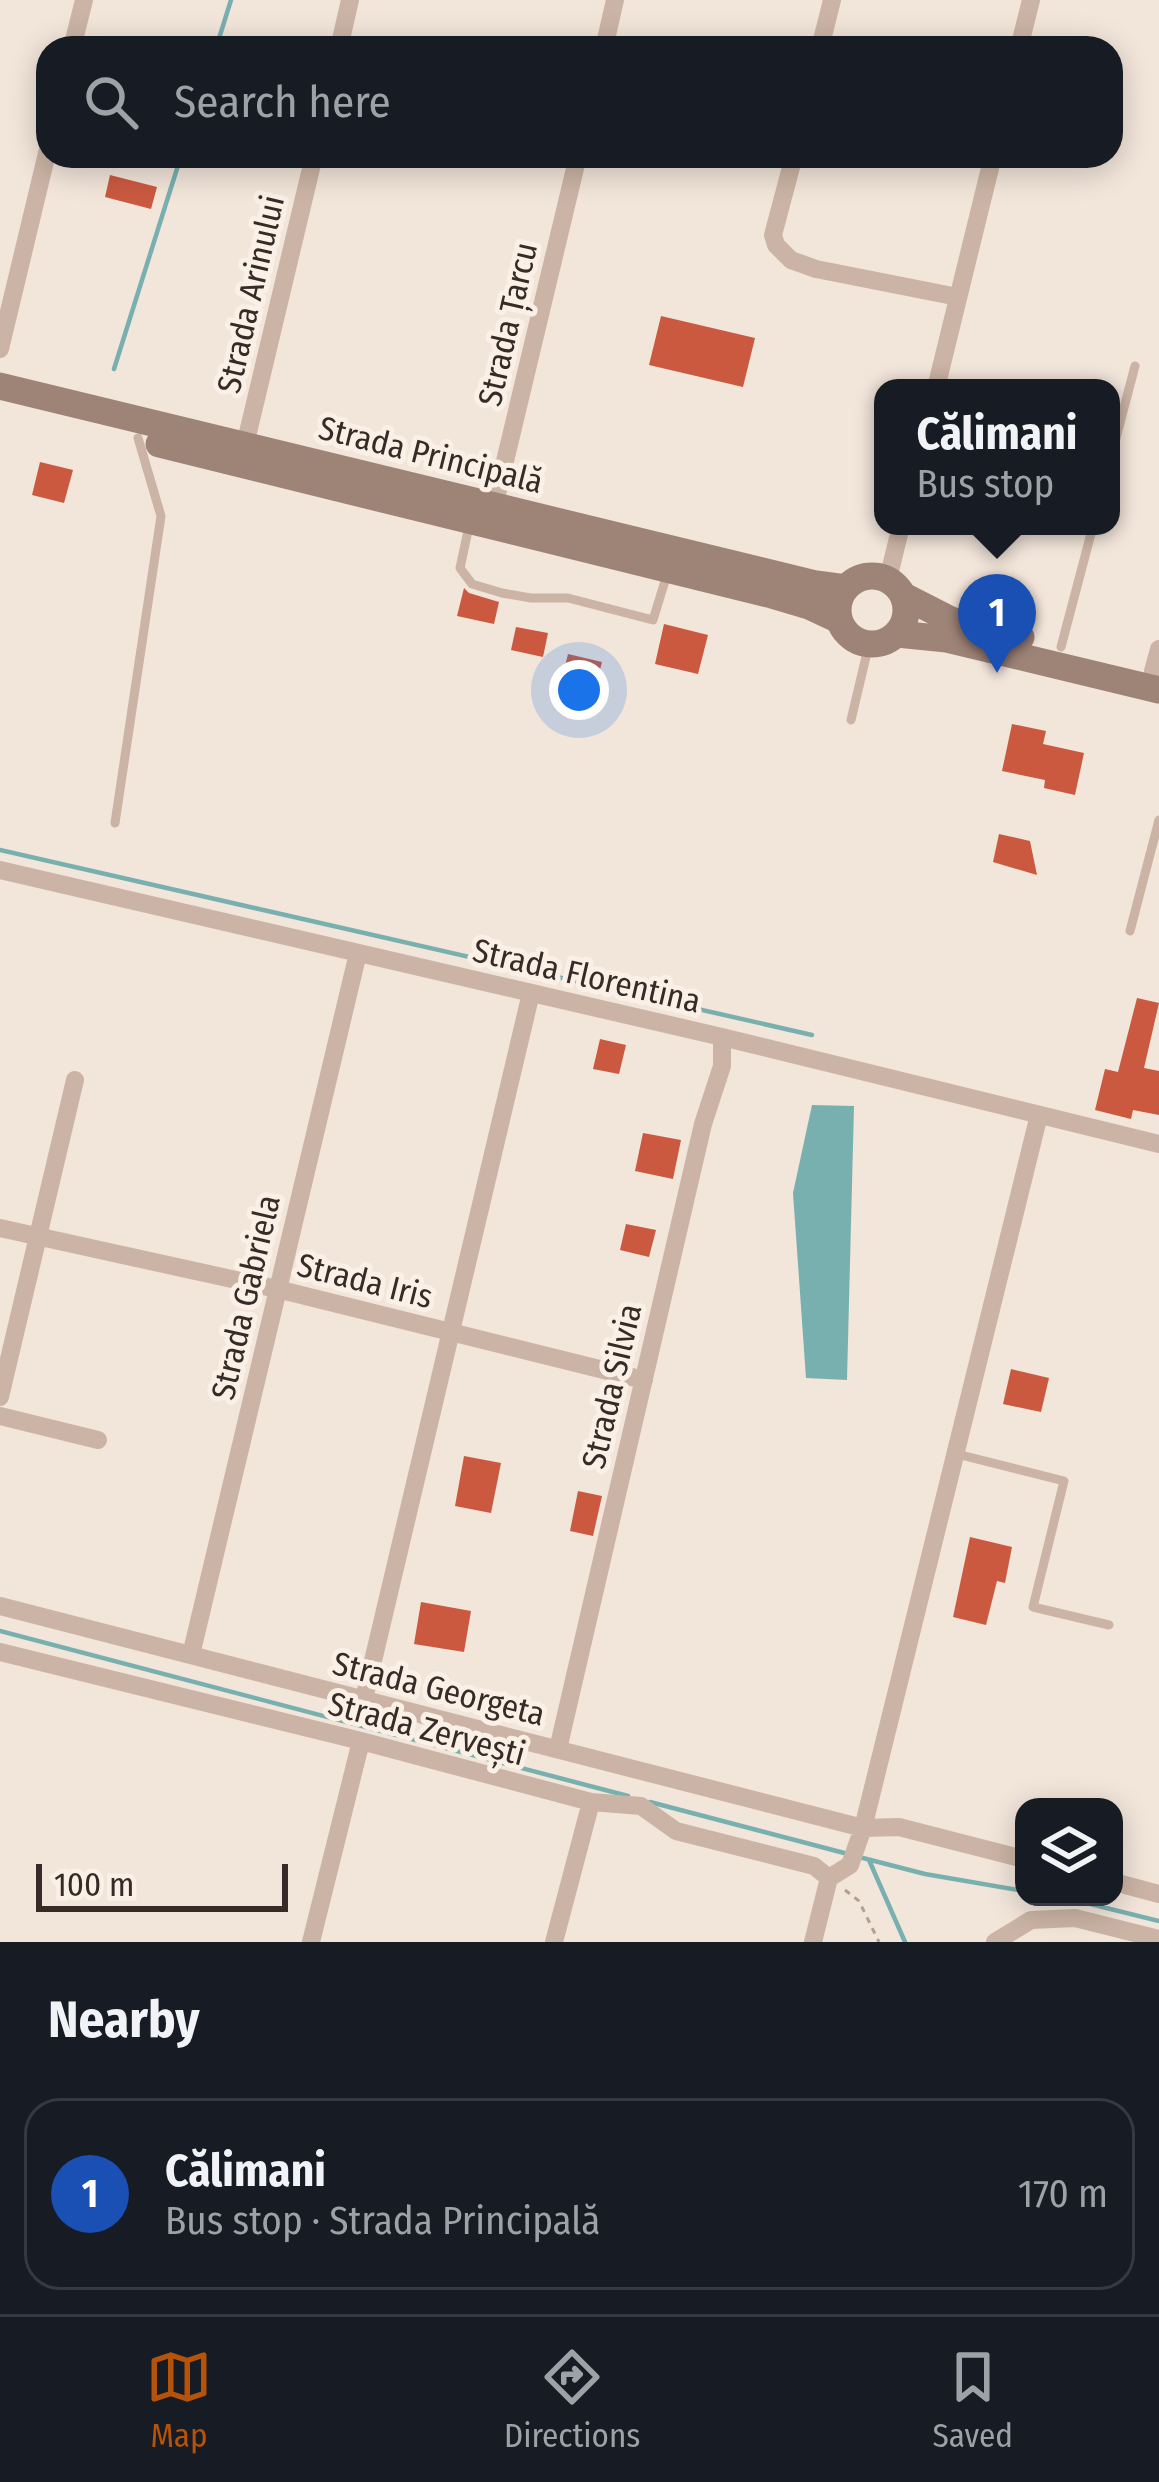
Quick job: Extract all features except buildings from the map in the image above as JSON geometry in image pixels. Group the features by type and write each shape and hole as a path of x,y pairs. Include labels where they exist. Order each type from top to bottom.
{"main road":[{"name":"Strada Principală","path":"0,386 245,445 668,571 772,595 839,620"},
{"name":"Strada Principală","path":"0,405 482,514 846,588"},
{"path":"896,588 907,612 897,634 869,644 850,637 839,620 838,603 846,588 861,578 879,576 951,620 1157,671"},
{"path":"897,634 1157,671"}],"street":[{"path":"75,36 84,0"},
{"path":"342,36 350,0"},
{"path":"607,36 615,0"},
{"path":"823,36 832,0"},
{"path":"1022,36 1030,0"},
{"path":"0,350 43,168"},
{"name":"Strada Arinului","path":"245,445 311,168"},
{"name":"Strada Țarcu","path":"482,514 575,168"},
{"path":"791,168 773,236 791,260 958,297"},
{"path":"938,379 990,168"},
{"path":"896,588 900,535"},
{"name":"Strada Florentina","path":"0,870 722,1036 1159,1144"},
{"name":"Strada Gabriela","path":"191,1655 358,953"},
{"path":"364,1699 531,993"},
{"name":"Strada Silvia","path":"558,1749 703,1124 722,1066 722,1036"},
{"path":"0,1397 75,1080"},
{"path":"812,1942 829,1878 850,1864 863,1828 1039,1115"},
{"name":"Strada Iris","path":"0,1228 278,1289 644,1380"},
{"path":"0,1417 98,1440"},
{"name":"Strada Georgeta","path":"0,1606 863,1828 899,1827 1015,1857"},
{"name":"Strada Zervești","path":"0,1652 591,1802 640,1806 676,1831 814,1866 829,1878"},
{"path":"311,1942 361,1741"},
{"path":"554,1942 591,1802"},
{"path":"1123,1884 1159,1894"},
{"path":"995,1942 1031,1920 1075,1918 1159,1940"}],"lane":[{"path":"1120,423 1135,366"},
{"path":"115,824 161,516 138,439"},
{"path":"482,514 460,568 472,584 531,598 568,598 653,620 668,571"},
{"path":"1061,647 1091,535"},
{"path":"851,720 869,644"},
{"path":"1130,931 1159,820"},
{"path":"957,1454 1064,1481 1033,1607 1109,1625"}],"path":[{"path":"829,1878 860,1901 879,1942"}],"water":[{"path":"812,1105 854,1106 847,1380 806,1378 793,1193"}],"waterway":[{"path":"220,36 231,0"},
{"path":"114,369 177,168"},
{"path":"0,850 812,1035"},
{"path":"0,1631 628,1796"},
{"path":"650,1802 848,1854"},
{"path":"859,1857 1015,1889"},
{"path":"869,1860 905,1942"},
{"path":"1098,1906 1159,1921"}],"place":[{"name":"Călimani","path":"997,673"}]}
